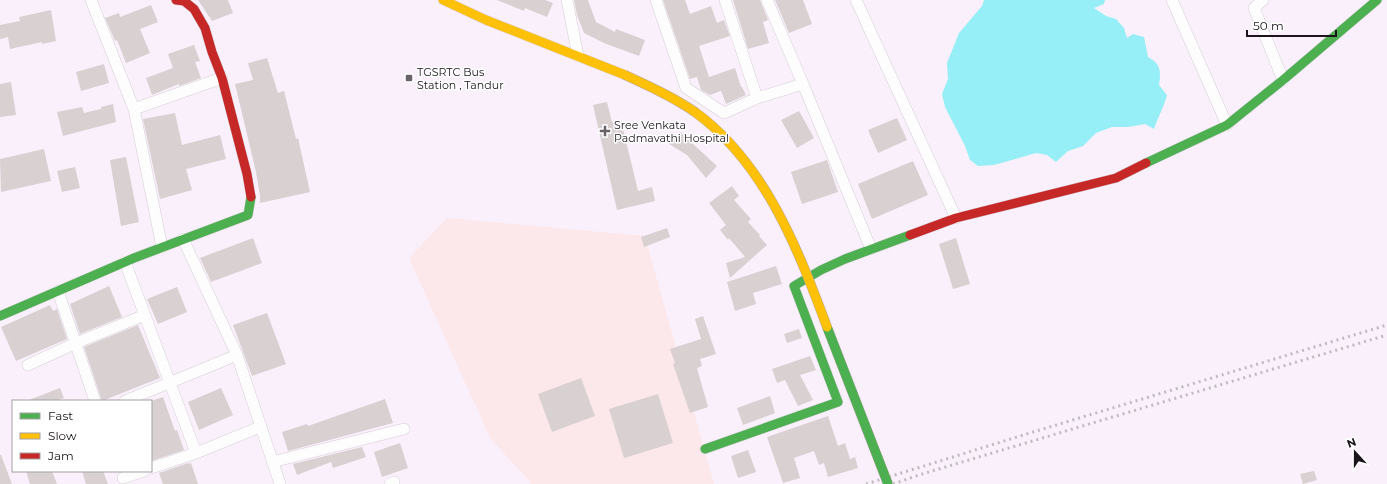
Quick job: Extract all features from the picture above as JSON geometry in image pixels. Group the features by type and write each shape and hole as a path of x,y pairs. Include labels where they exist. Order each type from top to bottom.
{"main road":[{"path":"0,316 125,262 248,215 251,198 247,174 222,78 205,28 194,9 181,0"},
{"path":"443,0 486,20 651,86 692,110 715,129 737,151 768,193 786,229 816,298 888,484"},
{"path":"705,449 838,402 794,286 821,270 871,249 956,218 1116,178 1226,125 1283,80 1377,0"}],"street":[{"path":"91,0 134,109 162,247"},
{"path":"567,0 578,56"},
{"path":"656,0 686,88 724,113 757,98 803,84"},
{"path":"725,0 757,98"},
{"path":"767,0 871,249"},
{"path":"856,0 956,218"},
{"path":"1172,0 1226,125"},
{"path":"1263,0 1254,8 1283,80"},
{"path":"134,109 222,78"},
{"path":"183,239 237,355 280,484"},
{"path":"125,262 196,453"},
{"path":"58,291 95,400"},
{"path":"28,365 76,343 145,315"},
{"path":"127,400 237,355"},
{"path":"152,468 196,453 260,427"},
{"path":"272,462 404,429"},
{"path":"123,478 141,472"}],"shaded area":[{"path":"447,218 645,236 714,484 532,484 490,438 409,258"}],"water":[{"path":"984,0 1105,0 1104,4 1094,8 1106,16 1116,19 1124,28 1127,38 1133,34 1144,37 1148,57 1158,65 1160,72 1159,85 1167,95 1154,129 1145,124 1128,127 1112,127 1096,133 1083,146 1068,151 1056,162 1047,155 1036,153 994,165 978,166 970,160 965,146 945,107 942,94 948,79 947,63 959,33 982,6"}],"building":[{"path":"198,0 228,0 233,13 212,21"},
{"path":"497,0 545,0 553,3 547,17 525,8 524,11"},
{"path":"574,0 588,0 596,22 615,32 616,29 645,40 639,56 604,43 584,33 577,15"},
{"path":"663,0 685,0 690,14 711,6 717,23 724,20 730,36 699,46 709,77 735,68 741,87 746,95 726,104 721,91 710,95 701,90 697,77 690,79"},
{"path":"733,0 760,0 768,20 763,22 769,43 748,49"},
{"path":"775,0 803,0 812,24 789,33"},
{"path":"151,5 158,22 140,29 150,53 126,63 117,40 115,41 105,18 119,13 120,17"},
{"path":"51,10 56,41 42,44 42,42 10,49 8,37 0,39 0,25 20,21 19,17"},
{"path":"194,45 200,61 195,62 201,78 179,86 179,84 152,95 146,78 173,68 168,54"},
{"path":"267,58 278,93 284,91 296,139 298,138 310,192 260,203 256,172 235,84 253,80 248,63"},
{"path":"104,64 109,83 81,91 76,72"},
{"path":"11,82 16,115 0,117 0,84"},
{"path":"607,102 612,122 621,120 638,191 652,187 655,201 617,210 593,105"},
{"path":"113,104 116,122 63,136 57,112 82,107 84,113 101,109 101,107"},
{"path":"799,111 814,138 797,148 781,120"},
{"path":"175,113 182,145 220,135 226,159 186,169 192,190 160,199 143,119"},
{"path":"897,118 907,140 878,153 868,130"},
{"path":"680,132 717,166 706,178 687,155 669,144"},
{"path":"44,149 51,181 1,192 0,159"},
{"path":"126,157 139,222 121,226 110,160"},
{"path":"827,160 838,192 802,204 791,172"},
{"path":"913,161 928,195 872,219 858,184"},
{"path":"75,167 80,188 62,192 57,171"},
{"path":"732,186 739,196 734,200 751,219 748,222 767,245 730,278 726,263 745,257 720,230 726,225 709,203"},
{"path":"667,228 670,237 644,247 641,237"},
{"path":"253,238 262,263 211,282 200,258"},
{"path":"956,238 970,284 953,289 939,244"},
{"path":"776,266 782,284 753,293 756,304 735,311 727,282"},
{"path":"109,286 122,317 80,334 70,304"},
{"path":"177,287 187,312 158,324 147,299"},
{"path":"50,305 53,311 57,309 67,339 16,361 1,327"},
{"path":"267,313 286,364 252,376 233,325"},
{"path":"703,316 716,354 700,359 702,366 697,368 708,407 690,413 673,364 675,363 670,349 701,339 695,319"},
{"path":"138,325 160,378 102,400 84,347"},
{"path":"799,329 802,338 787,343 784,334"},
{"path":"810,356 816,370 800,375 813,400 798,406 785,380 777,383 772,369"},
{"path":"581,378 595,416 552,432 538,394"},
{"path":"60,388 64,398 58,400 29,400"},
{"path":"221,388 233,415 199,430 188,402"},
{"path":"658,394 673,443 624,458 609,409"},
{"path":"770,396 775,413 743,425 737,408"},
{"path":"163,397 175,431 177,430 184,450 152,461 152,401"},
{"path":"385,399 393,423 288,451 282,432 307,424 308,426"},
{"path":"828,416 838,446 845,443 850,459 855,457 858,468 828,477 824,463 819,465 814,451 794,458 800,478 783,483 767,437"},
{"path":"400,443 408,468 382,477 374,452"},
{"path":"362,447 366,457 333,468 331,462 297,475 293,464"},
{"path":"748,450 756,472 738,478 731,456"},
{"path":"1,455 12,484 0,484"},
{"path":"191,463 198,484 163,484 159,473"},
{"path":"1314,471 1317,480 1303,484 1300,474"},
{"path":"26,472 52,472 57,484 30,484"},
{"path":"82,472 103,472 108,484 86,484"}],"railway":[{"path":"866,484 1387,325"},
{"path":"893,484 1387,335"}],"traffic: fast":[{"path":"1146,163 1227,125 1283,80 1377,0"},
{"path":"0,316 134,258 248,215 251,197"},
{"path":"705,449 838,402 794,286 821,270 845,259 910,235"},
{"path":"827,327 888,484"}],"traffic: slow":[{"path":"443,0 486,20 625,75"},
{"path":"625,75 670,97 695,112 720,133 741,156 760,182 791,238 827,327"}],"traffic: jam":[{"path":"176,0 184,1 194,9 205,28 222,78 247,174 251,197"},
{"path":"910,235 956,218 1116,178 1146,163"}],"place":[{"name":"TGSRTC Bus Station , Tandur","path":"409,78"},
{"name":"Sree Venkata Padmavathi Hospital","path":"605,131"}]}
